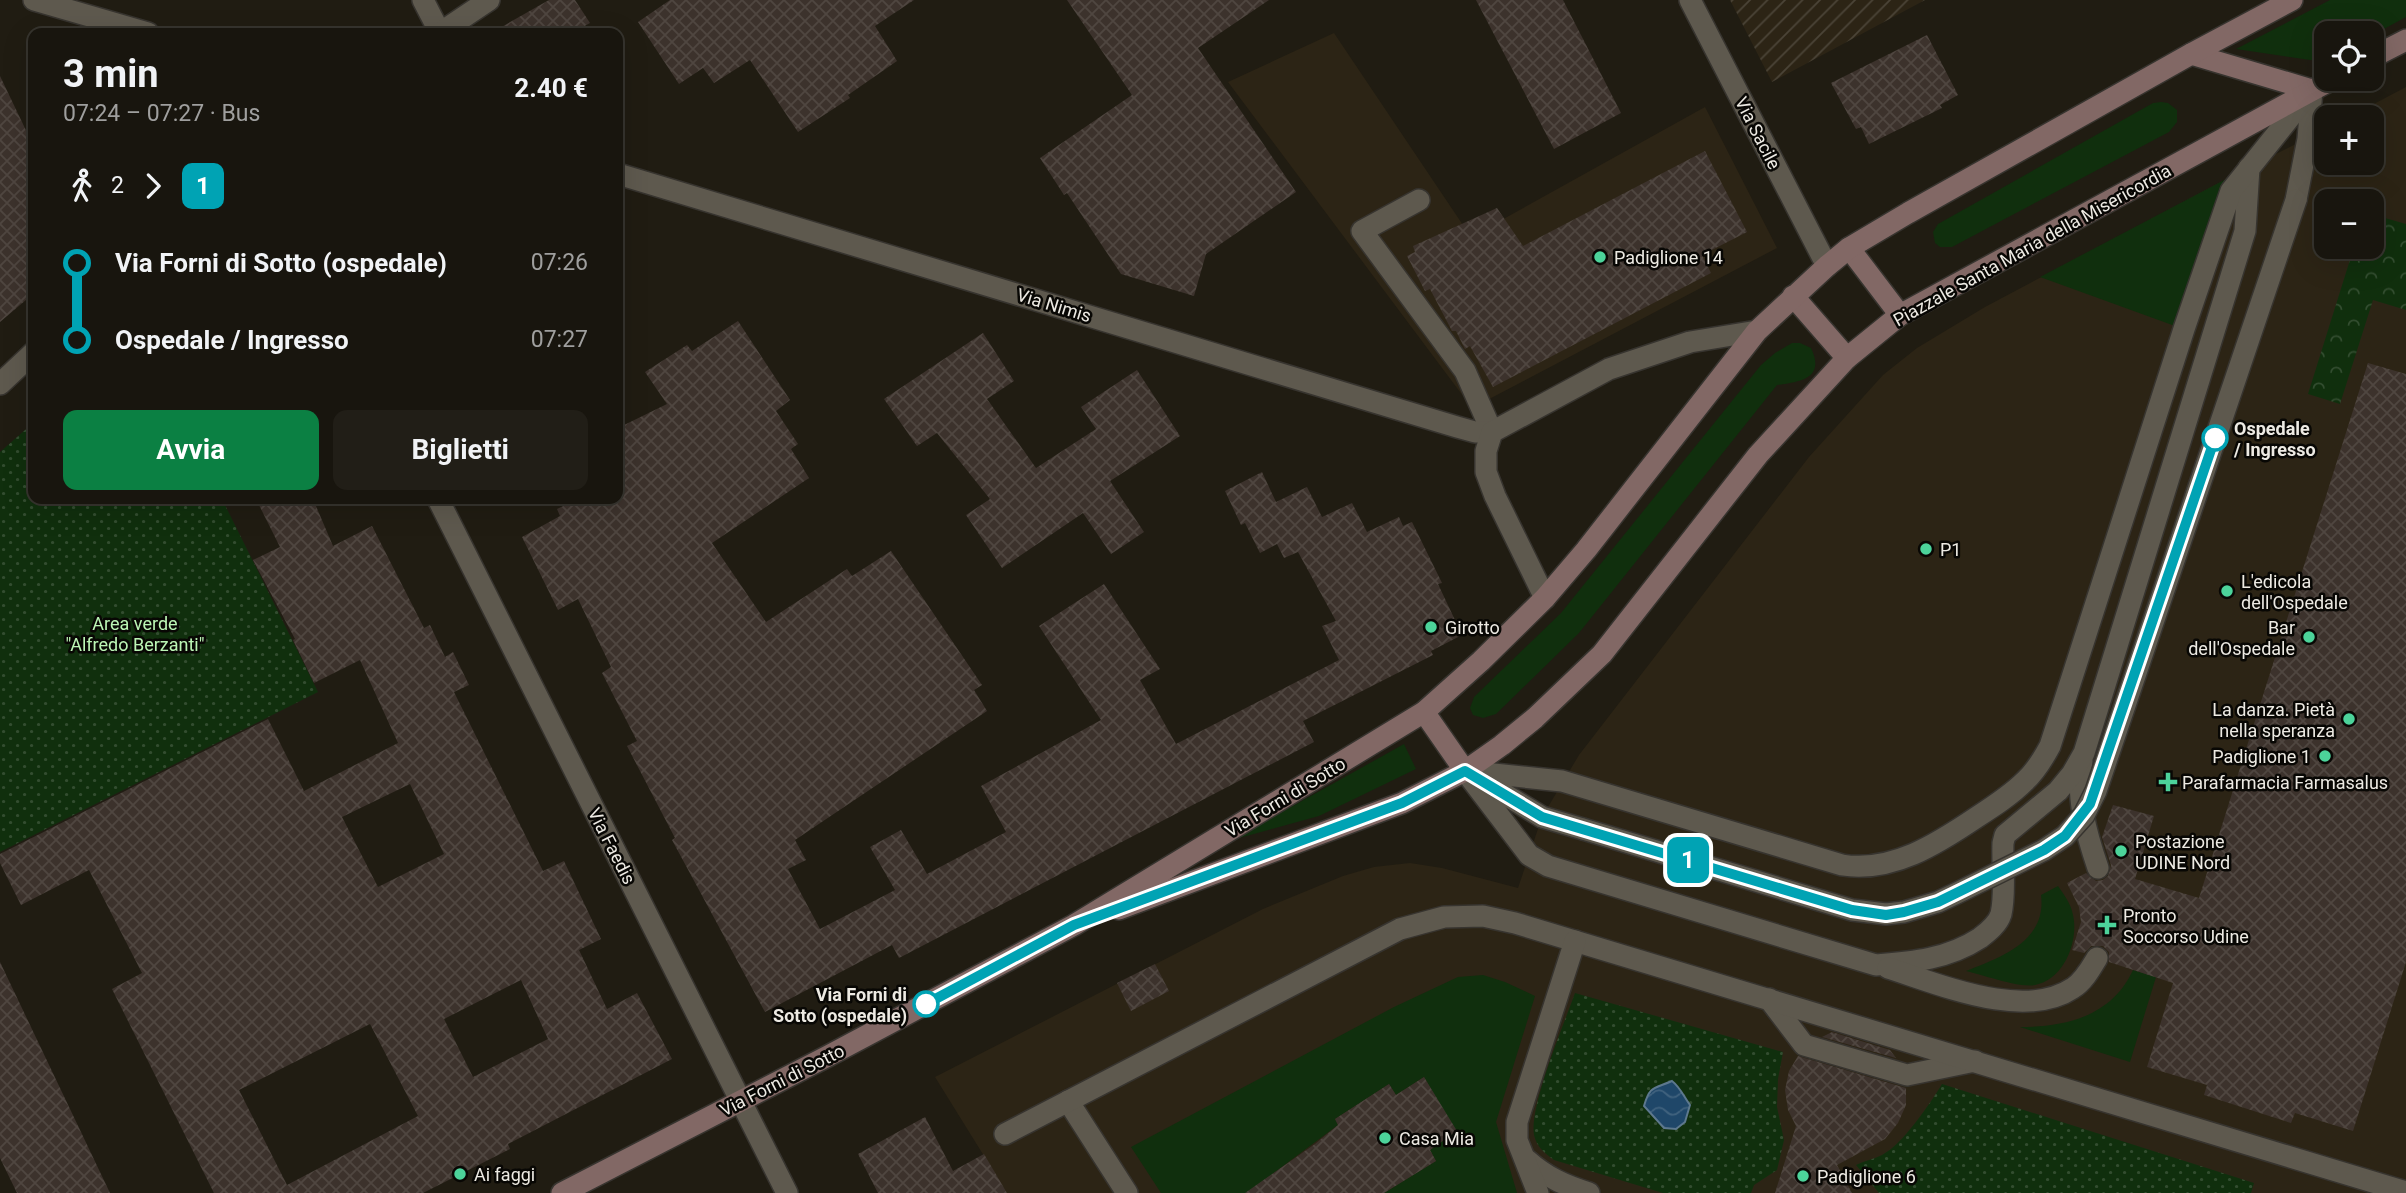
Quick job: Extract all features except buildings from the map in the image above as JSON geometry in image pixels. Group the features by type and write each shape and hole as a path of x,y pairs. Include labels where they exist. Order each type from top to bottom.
{"main road":[{"path":"1465,771 1424,712 1545,598 1586,550 1757,331 1793,296 1849,248 2292,0"},
{"path":"2384,51 2406,40"},
{"path":"2192,54 2312,90"},
{"name":"Piazzale Santa Maria della Misericordia","path":"1465,771 1535,718 1602,654 1758,455 1847,358 1900,315 2312,90"},
{"path":"1849,248 1900,315"},
{"path":"1793,296 1847,358"},
{"name":"Via Forni di Sotto","path":"562,1193 1074,925 1424,712"},
{"name":"Via Forni di Sotto","path":"1074,925 1402,803 1465,771"}],"street":[{"path":"34,0 131,28"},
{"path":"423,0 437,28"},
{"path":"447,28 489,0"},
{"name":"Via Sacile","path":"1690,0 1827,266"},
{"path":"1465,771 1562,781 1842,865 1860,868 1877,866 1916,854 2008,796 2040,765 2050,746 2231,191 2312,90"},
{"path":"1465,771 1542,817 1852,910 1886,915 1938,902 2044,850 2065,836 2084,815 2096,791 2296,200 2308,139 2312,90"},
{"path":"2098,868 2089,842 2080,795 2084,753 2245,231 2249,167"},
{"name":"Via Nimis","path":"623,176 1457,427 1475,432 1492,432"},
{"path":"1419,200 1362,231 1465,371 1492,432 1486,451 1486,472 1545,598"},
{"path":"1492,432 1609,369 1690,342 1757,331"},
{"path":"0,384 28,358"},
{"name":"Via Faedis","path":"441,504 787,1193"},
{"path":"1876,965 1930,960 1962,949 1988,932 2000,916 2005,835 2058,791 2084,753"},
{"path":"1465,771 1529,855 1548,866 1971,994 2025,1001 2044,999 2076,986 2097,958"},
{"path":"1005,1134 1400,929 1444,917 1483,916 1516,923 2406,1192"},
{"path":"1538,1193 1517,1140 1517,1122 1575,941"},
{"path":"1769,999 1804,1045 1907,1075 1977,1061"},
{"path":"1068,1101 1127,1193"},
{"path":"1523,1156 1542,1174 1589,1193"}],"shaded area":[{"path":"1730,0 1925,0 1772,82"},
{"path":"1334,33 1471,237 1705,107 1777,248 1472,408 1228,82"},
{"path":"2406,87 2406,1193 1007,1193 935,1077 1263,909 1343,876 1374,867 1410,863 1442,868 1518,888 1542,817 1579,755 1809,457 1883,375 1917,348 1985,307 2314,135 2314,175 2384,175 2384,105 2372,105"}],"green space":[{"path":"2330,0 2406,0 2406,17 2384,29 2384,21 2314,21 2314,61 2236,49"},
{"path":"2153,103 2168,103 2177,110 2177,122 2169,132 1952,247 1940,247 1935,243 1933,232 1938,224"},
{"path":"2228,178 2175,326 2040,277"},
{"path":"2384,218 2406,224 2406,310 2373,300 2340,404 2308,394 2350,259 2384,259"},
{"path":"1792,343 1811,348 1815,358 1813,373 1801,380 1777,385 1579,633 1496,714 1483,718 1473,715 1470,708 1474,697 1561,613 1761,365"},
{"name":"Area verde \"Alfredo Berzanti\"","path":"28,427 28,504 224,504 318,692 0,852 0,452"},
{"path":"1404,744 1416,769 1319,816 1232,840"},
{"path":"2058,886 2071,907 2074,936 2067,958 2054,976 2045,982 2028,985 1966,971 2007,953 2029,936 2041,911 2041,895"},
{"path":"2133,970 2156,977 2130,1062 2020,1027 2054,1025 2086,1016 2113,998"},
{"path":"1483,975 1535,996 1496,1122 1517,1193 1384,1193 1436,1161 1430,1150 1456,1131 1424,1077 1396,1095 1389,1084 1335,1119 1338,1125 1247,1193 1161,1193 1131,1147 1394,1007 1458,977"},
{"path":"1575,993 1783,1052 1777,1107 1784,1140 1777,1170 1754,1185 1751,1193 1663,1193 1554,1160 1537,1143 1534,1122 1548,1065"},
{"path":"1942,1084 2254,1183 2251,1193 1879,1193 1856,1165 1890,1150 1923,1113"}],"water":[{"path":"1672,1081 1690,1105 1685,1122 1676,1129 1664,1128 1644,1106 1651,1091"}],"bus line":[{"name":"1","path":"926,1004 1074,925 1402,803 1465,771 1542,817 1852,910 1886,915 1938,902 2044,850 2065,836 2084,815 2096,791 2215,438"}],"place":[{"name":"Padiglione 14","path":"1600,257"},
{"name":"Ospedale / Ingresso","path":"2215,438"},
{"name":"P1","path":"1926,549"},
{"name":"L'edicola dell'Ospedale","path":"2227,591"},
{"name":"Girotto","path":"1431,627"},
{"name":"Bar dell'Ospedale","path":"2309,637"},
{"name":"La danza. Pietà nella speranza","path":"2349,719"},
{"name":"Padiglione 1","path":"2325,756"},
{"name":"Parafarmacia Farmasalus","path":"2168,782"},
{"name":"Postazione UDINE Nord","path":"2121,851"},
{"name":"Pronto Soccorso Udine","path":"2107,925"},
{"name":"Via Forni di Sotto (ospedale)","path":"926,1004"},
{"name":"Casa Mia","path":"1385,1138"},
{"name":"Ai faggi","path":"460,1174"},
{"name":"Padiglione 6","path":"1803,1176"}]}
